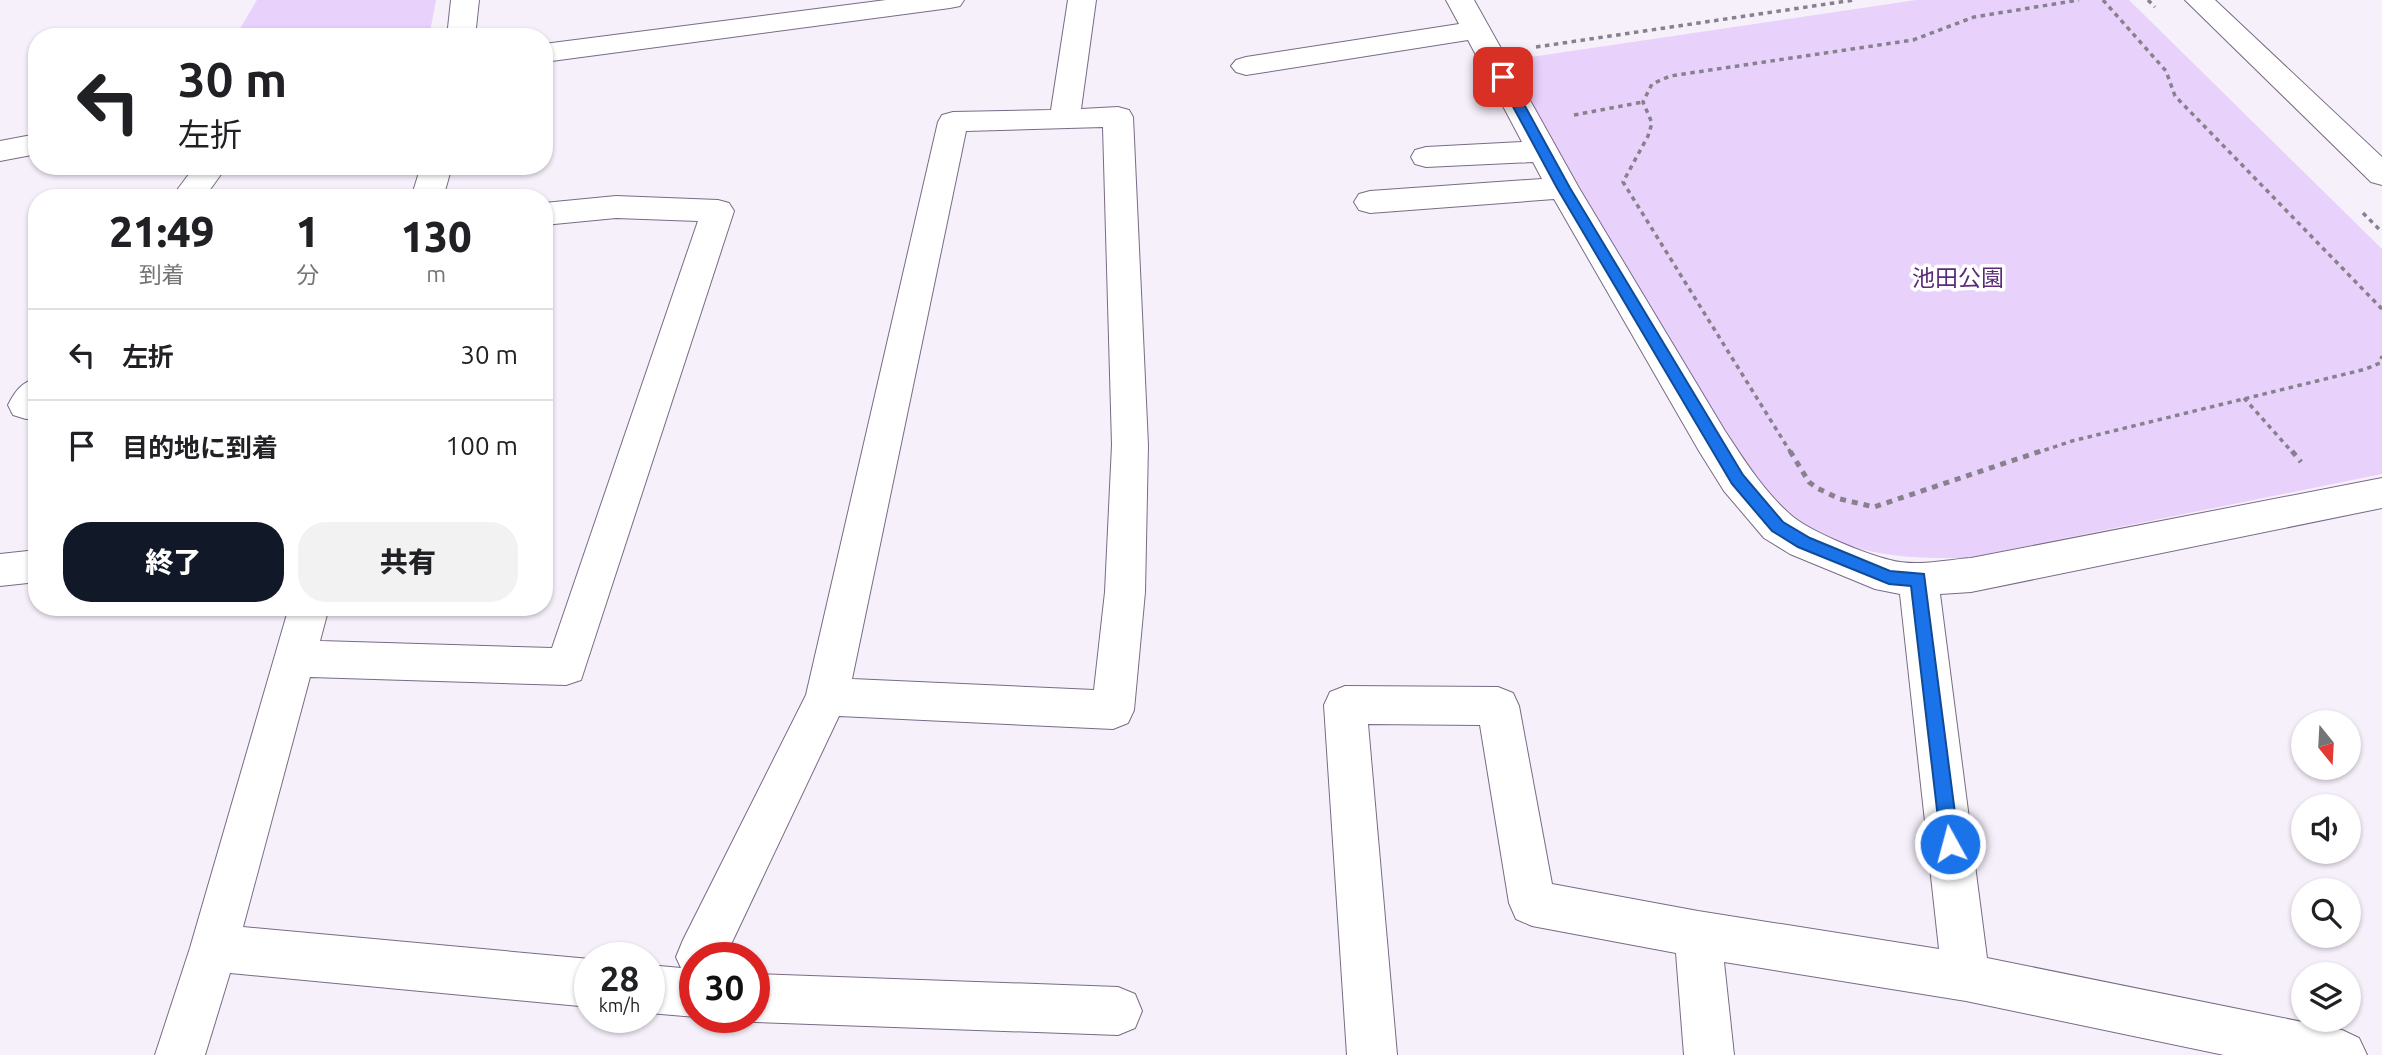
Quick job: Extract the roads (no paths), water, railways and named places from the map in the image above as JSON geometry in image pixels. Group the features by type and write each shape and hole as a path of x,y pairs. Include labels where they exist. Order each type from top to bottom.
{"street":[{"path":"462,28 466,0"},
{"path":"553,52 687,37 950,0"},
{"path":"1065,118 1082,0"},
{"path":"2199,0 2382,175"},
{"path":"1246,66 1476,28 1563,188 1737,480 1778,527 1814,547 1889,577 1918,579 1971,575 2382,493"},
{"path":"703,942 827,696 953,122 1118,117 1130,445 1125,592 1113,710 827,696"},
{"path":"1426,157 1536,138"},
{"path":"0,151 28,146"},
{"path":"194,189 205,175"},
{"path":"1370,202 1563,188"},
{"path":"294,658 566,667 718,211 616,207 553,213"},
{"path":"0,570 28,567"},
{"path":"1918,579 1966,977"},
{"path":"180,1055 214,948 306,616"},
{"path":"1372,1055 1345,705 1498,706 1532,902 1698,934 1966,977 2342,1055"},
{"path":"1698,934 1710,1055"},
{"path":"214,948 574,982"},
{"path":"770,999 1118,1011"}],"park label":[{"name":"池田公園","path":"1958,277"}]}
